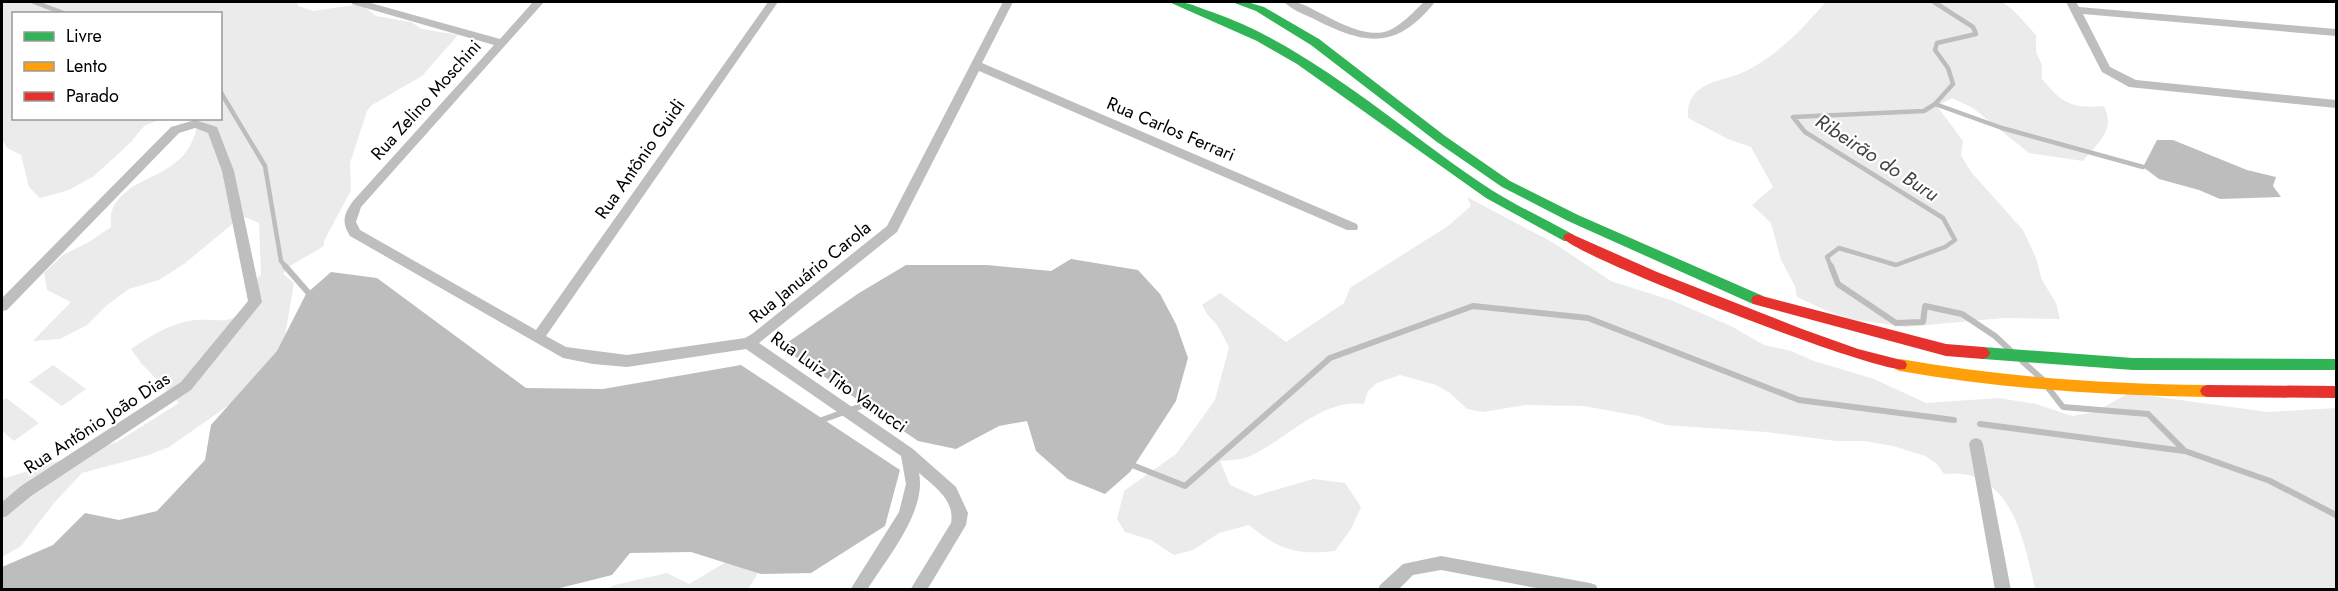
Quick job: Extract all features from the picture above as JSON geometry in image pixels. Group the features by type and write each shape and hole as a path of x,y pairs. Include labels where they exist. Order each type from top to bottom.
{"main road":[{"path":"1174,2 1227,20 1303,61 1489,194 1590,248 1843,350 1949,374 2033,383 2187,392 2337,392"},
{"path":"1237,2 1260,9 1315,42 1441,139 1506,184 1573,218 1677,262 1755,299 1946,350 2144,364 2337,365"}],"street":[{"path":"356,2 502,44"},
{"name":"Rua Zelino Moschini","path":"350,227 349,217 357,204 539,2"},
{"name":"Rua Antônio Guidi","path":"537,337 772,2"},
{"name":"Rua Januário Carola","path":"350,227 355,233 562,352 592,358 627,361 748,343 892,229 1008,2"},
{"path":"1289,2 1356,33 1378,37 1391,34 1404,26 1430,2"},
{"path":"2073,6 2337,32"},
{"path":"2073,6 2106,69 2124,81 2133,84 2337,104"},
{"name":"Rua Carlos Ferrari","path":"976,65 1352,227"},
{"name":"Rua Antônio João Dias","path":"2,306 175,130 195,124 213,130 228,171 255,302 186,386 26,491 2,511"},
{"name":"Rua Luiz Tito Vanucci","path":"748,343 908,453 951,492 960,513 958,525 918,590"},
{"path":"1976,444 2003,590"},
{"name":"Rua Luiz Tito Vanucci","path":"858,590 906,514 914,484 908,453"},
{"path":"1386,590 1409,569 1441,563 1590,590"}],"shaded area":[{"path":"2,2 297,2 298,6 313,11 361,4 376,16 411,22 422,29 458,35 422,76 372,105 367,111 350,163 351,190 324,241 324,246 290,266 283,274 294,283 283,348 252,389 169,447 149,455 82,473 54,503 21,546 2,557 2,475 6,478 117,442 179,403 141,363 131,349 153,335 178,324 195,320 226,320 237,316 254,302 254,283 261,274 259,223 242,216 184,264 159,280 129,289 106,306 87,325 60,339 33,341 71,302 47,290 44,273 63,255 89,242 111,227 112,210 122,196 181,158 190,145 197,127 192,120 222,120 222,12 12,12 12,120 159,120 144,126 131,142 94,176 69,190 40,198 29,187 21,155 7,148 2,139"},
{"path":"1826,2 2002,2 2013,10 2036,35 2036,52 2042,65 2042,79 2055,94 2075,105 2104,106 2108,122 2107,129 2083,161 2029,153 1973,108 1952,98 1937,106 1963,141 1961,155 1971,172 2023,230 2036,258 2042,280 2056,303 2060,319 2004,318 1905,327 1851,319 1797,297 1795,286 1781,260 1771,223 1752,205 1773,187 1751,147 1728,139 1688,118 1688,109 1693,96 1703,87 1746,71 1779,49"},
{"path":"2157,140 2173,140 2247,170 2276,177 2273,186 2281,197 2220,199 2199,190 2159,179 2143,167"},
{"path":"1467,197 1552,242 1611,281 1673,301 1731,326 1764,345 1791,351 1814,361 1874,379 1926,403 1999,398 2036,404 2072,416 2095,412 2129,393 2268,412 2336,408 2336,589 2035,589 2019,529 2011,510 1999,494 1985,482 1967,475 1944,474 1936,463 1925,456 1893,446 1864,441 1836,441 1766,432 1666,425 1639,416 1584,406 1525,405 1483,412 1467,409 1450,393 1436,385 1400,375 1377,383 1368,391 1364,404 1348,404 1332,408 1318,414 1248,457 1220,461 1230,485 1255,496 1313,479 1345,483 1361,507 1351,529 1335,551 1309,552 1289,549 1270,540 1249,525 1219,533 1193,550 1174,555 1151,540 1125,532 1117,519 1124,491 1176,454 1215,400 1229,347 1217,325 1202,305 1220,293 1286,342 1344,303 1350,288 1448,226 1471,206"},
{"path":"1071,259 1138,270 1160,294 1176,324 1188,358 1176,401 1130,472 1105,494 1068,479 1036,451 1027,421 999,426 956,449 918,441 781,347 859,293 906,265 987,265 1051,271"},
{"path":"331,272 377,278 526,388 603,389 741,365 900,470 885,526 811,573 761,574 691,552 630,553 612,575 556,589 2,589 2,567 53,545 85,513 119,520 157,511 205,460 211,425 277,351 306,294"},
{"path":"53,365 86,389 62,406 29,382"},
{"path":"6,398 39,423 14,441 2,431 2,401"},
{"path":"733,558 757,567 757,575 748,589 604,590 615,585 667,573 689,584"}],"waterway":[{"path":"34,2 61,12"},
{"name":"Ribeirão do Buru","path":"1934,2 1973,27 1976,34 1937,43 1935,50 1948,68 1953,84 1935,104"},
{"path":"222,94 265,166 281,261 286,267"},
{"name":"Ribeirão do Buru","path":"1831,267 1827,257 1839,248 1896,265 1945,247 1955,240 1943,218 1805,132 1793,117 1924,111 1935,104"},
{"path":"1935,104 2002,128 2143,167"},
{"path":"285,266 313,298"},
{"name":"Ribeirão do Buru","path":"1831,266 1838,284 1896,323 1923,322 1925,306 1962,314 1995,336 2011,351"},
{"path":"1127,463 1185,486 1330,358 1473,306 1588,318 1799,400 1954,420"},
{"name":"Ribeirão do Buru","path":"2022,361 2042,379"},
{"name":"Ribeirão do Buru","path":"2049,389 2063,407 2148,414 2185,451 2270,481 2336,515"},
{"path":"819,421 870,403"},
{"path":"1980,424 2184,451"}],"traffic: fast":[{"path":"1174,2 1219,18 1301,61 1490,195 1569,238"},
{"path":"1237,2 1260,9 1315,42 1441,139 1506,184 1573,218 1758,300"},
{"path":"1983,353 2133,364 2336,365"}],"traffic: slow":[{"path":"1900,365 2014,382 2207,391"}],"traffic: jam":[{"path":"1569,238 1652,275 1797,333 1838,348 1900,365"},
{"path":"1758,300 1946,350 1983,353"},
{"path":"2207,391 2336,392"}]}
